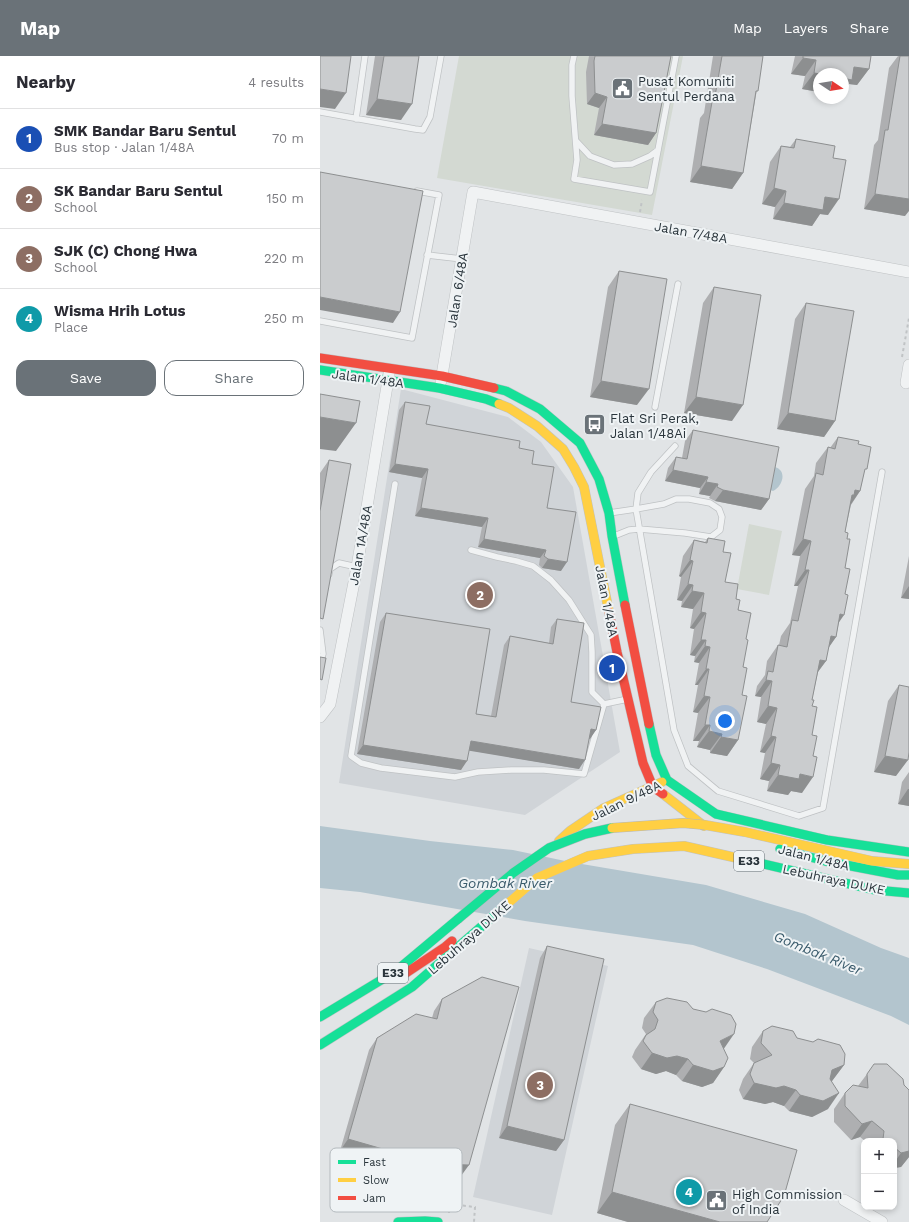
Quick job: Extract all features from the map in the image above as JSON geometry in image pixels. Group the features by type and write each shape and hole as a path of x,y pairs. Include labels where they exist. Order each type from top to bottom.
{"main road":[{"name":"Jalan 1/48A","path":"320,358 486,399 509,408 537,426 563,449 584,487 628,699 643,763 653,787 709,830 825,862 898,875 909,875"},
{"name":"Jalan 1/48A","path":"320,370 389,375 442,376 506,391 540,409 580,443 599,479 609,513 633,649 656,755 667,780 716,814 827,840 909,852"},
{"name":"Jalan 9/48A","path":"519,880 570,831 604,808 667,780"},
{"name":"Lebuhraya DUKE","path":"320,1017 396,971 513,873 549,848 585,834 607,828 683,823 705,825 745,832 872,861 909,864"},
{"name":"Lebuhraya DUKE","path":"320,1045 412,987 537,878 588,856 633,849 684,846 875,890 909,893"},
{"path":"320,1025 373,994 445,947 480,916"},
{"path":"398,1222 438,1222"}],"street":[{"name":"Jalan 7/48A","path":"473,192 909,272"},
{"name":"Jalan 6/48A","path":"439,388 473,192"},
{"path":"907,386 909,365"},
{"name":"Jalan 1A/48A","path":"320,717 330,704 357,566 389,375"},
{"path":"844,1200 882,1222"}],"lane":[{"path":"356,119 365,56"},
{"path":"320,112 415,130 423,130 430,117 441,56"},
{"path":"574,56 572,65 572,96 577,160 574,179 650,192 676,56"},
{"path":"576,141 590,156 614,165 632,164 650,156 658,150"},
{"path":"320,321 412,338 439,195 413,190"},
{"path":"427,255 462,259"},
{"path":"655,407 678,284"},
{"path":"675,446 652,472 638,493 636,509 674,730 688,766 718,791 799,816 823,808 882,472"},
{"path":"395,484 351,756 361,763 381,768 455,777 478,772 511,770 544,770 584,774 604,704"},
{"path":"609,513 664,504 676,499 689,499 710,503 719,509 722,517 720,530 711,537 639,529 630,530 612,536"},
{"path":"471,550 533,566 551,580 569,600 591,636 592,692 604,704"},
{"path":"326,581 330,569 339,563 357,566"},
{"path":"320,630 323,654 320,663"},
{"path":"604,704 628,699"}],"path":[{"path":"638,223 644,191"},
{"path":"462,1206 475,1207 474,1222"}],"shaded area":[{"path":"459,56 683,56 652,215 437,178"},
{"path":"401,389 508,417 541,442 573,487 620,752 525,815 339,783"},
{"path":"749,524 782,531 769,595 737,589"},
{"path":"529,948 608,966 552,1215 473,1197"}],"water":[{"path":"775,467 781,472 782,479 779,486 773,491 770,490"},
{"name":"Gombak River","path":"320,826 430,841 513,850 570,862 706,885 805,914 881,948 909,958 909,1025 891,1016 767,969 693,945 525,921 360,892 320,888"}],"building":[{"path":"320,56 351,56 346,93 320,89"},
{"path":"384,56 419,56 412,104 377,99"},
{"name":"Pusat Komuniti Sentul Perdana","path":"595,56 671,56 656,133 602,124 607,97 595,93"},
{"path":"722,56 763,56 743,173 701,166"},
{"path":"803,56 871,56 869,69 854,67 852,80 849,79 849,68 815,68 816,60 803,58"},
{"path":"900,56 909,56 909,199 875,194 885,130 888,130"},
{"path":"796,139 835,146 833,158 846,160 839,199 825,197 823,210 784,203 786,191 774,188 781,146 794,148"},
{"path":"320,172 423,191 400,312 320,297"},
{"path":"619,271 667,279 649,389 601,381"},
{"path":"714,287 761,295 743,405 696,397"},
{"path":"806,303 854,311 835,421 788,413"},
{"path":"320,394 360,401 356,423 320,417"},
{"path":"405,402 430,406 426,424 520,441 519,448 534,451 532,464 554,467 547,508 576,512 567,562 548,559 544,556 546,550 484,539 488,518 421,508 428,469 395,464"},
{"path":"693,430 779,447 769,499 723,490 717,487 718,484 706,482 708,477 673,470 676,457 687,459"},
{"path":"838,437 859,441 858,444 871,447 867,469 865,469 860,491 855,490 854,495 852,495 845,532 848,533 847,539 850,539 845,568 850,569 845,594 848,595 844,615 840,614 836,637 831,636 826,661 820,660 812,700 814,700 812,706 817,707 812,735 817,736 813,756 817,757 813,777 800,774 799,779 778,775 780,765 771,763 776,737 771,736 777,708 768,706 772,681 766,680 768,671 773,672 778,645 787,647 792,620 798,621 809,570 805,570 811,541 803,539 816,473 823,475 828,447 835,449"},
{"path":"329,460 351,464 323,619 320,618 320,511"},
{"path":"708,538 725,541 723,552 731,553 725,582 738,584 736,599 740,600 738,610 751,613 743,667 747,668 742,695 747,696 738,740 721,737 722,734 709,731 710,725 705,725 710,697 704,696 709,669 706,669 710,647 705,646 706,640 701,640 706,613 701,612 704,593 692,591 693,585 688,584 693,561 690,560 694,540 707,543"},
{"path":"386,613 490,629 476,714 496,717 510,636 553,644 557,619 584,623 571,702 601,707 596,730 591,729 585,760 471,741 467,761 363,745"},
{"path":"320,657 326,658 322,680 320,679"},
{"path":"899,685 909,687 908,760 885,756"},
{"path":"547,946 604,959 564,1140 507,1126"},
{"path":"482,977 519,987 469,1165 462,1165 462,1148 379,1148 348,1139 377,1038 416,1014 437,1019 442,999"},
{"path":"667,998 687,1002 693,1009 706,1012 712,1009 731,1015 736,1024 734,1034 720,1041 728,1058 724,1067 713,1071 693,1065 688,1059 677,1056 667,1058 652,1053 643,1041 646,1035 655,1029 658,1020 653,1012 656,1002"},
{"path":"772,1026 793,1031 797,1038 813,1042 818,1039 840,1045 845,1054 844,1065 832,1070 830,1079 839,1093 823,1101 800,1095 796,1090 784,1086 776,1088 754,1083 750,1074 754,1063 772,1055 761,1043 763,1031"},
{"path":"874,1064 887,1064 903,1079 904,1085 909,1090 909,1151 901,1153 897,1150 897,1138 883,1138 884,1131 872,1121 862,1124 845,1106 845,1093 853,1085 868,1088 867,1074"},
{"path":"630,1104 797,1150 784,1196 767,1222 720,1222 612,1192"}],"traffic: fast":[{"path":"320,370 439,388 486,399 499,404"},
{"path":"494,388 506,391 540,409 580,443 599,479 609,513 625,605"},
{"path":"649,724 656,755 667,780 716,814 827,840 909,852"},
{"path":"458,919 513,873 549,848 585,834 612,828"},
{"path":"780,849 825,861 898,875 909,875"},
{"path":"746,860 875,890 909,893"},
{"path":"320,1045 412,987 505,906"},
{"path":"320,1017 396,971 458,919"},
{"path":"398,1222 438,1222"}],"traffic: slow":[{"path":"499,404 509,408 537,426 563,449 574,467 584,487 609,612"},
{"path":"559,841 570,831 604,808 662,782"},
{"path":"663,794 704,826"},
{"path":"612,828 683,823 705,825"},
{"path":"705,825 745,832 872,861 909,864"},
{"path":"505,906 537,878 588,856 633,849 684,846 746,860"}],"traffic: jam":[{"path":"320,358 442,376 494,388"},
{"path":"625,605 649,724"},
{"path":"609,612 643,763 653,787 663,794"},
{"path":"403,975 452,941"}],"place":[{"name":"Pusat Komuniti Sentul Perdana","path":"623,88"},
{"name":"Flat Sri Perak, Jalan 1/48Ai","path":"595,425"},
{"name":"SK Bandar Baru Sentul","path":"480,595"},
{"name":"SMK Bandar Baru Sentul","path":"612,668"},
{"name":"SJK (C) Chong Hwa","path":"540,1085"},
{"name":"Wisma Hrih Lotus","path":"689,1192"},
{"name":"High Commission of India","path":"716,1201"}]}
